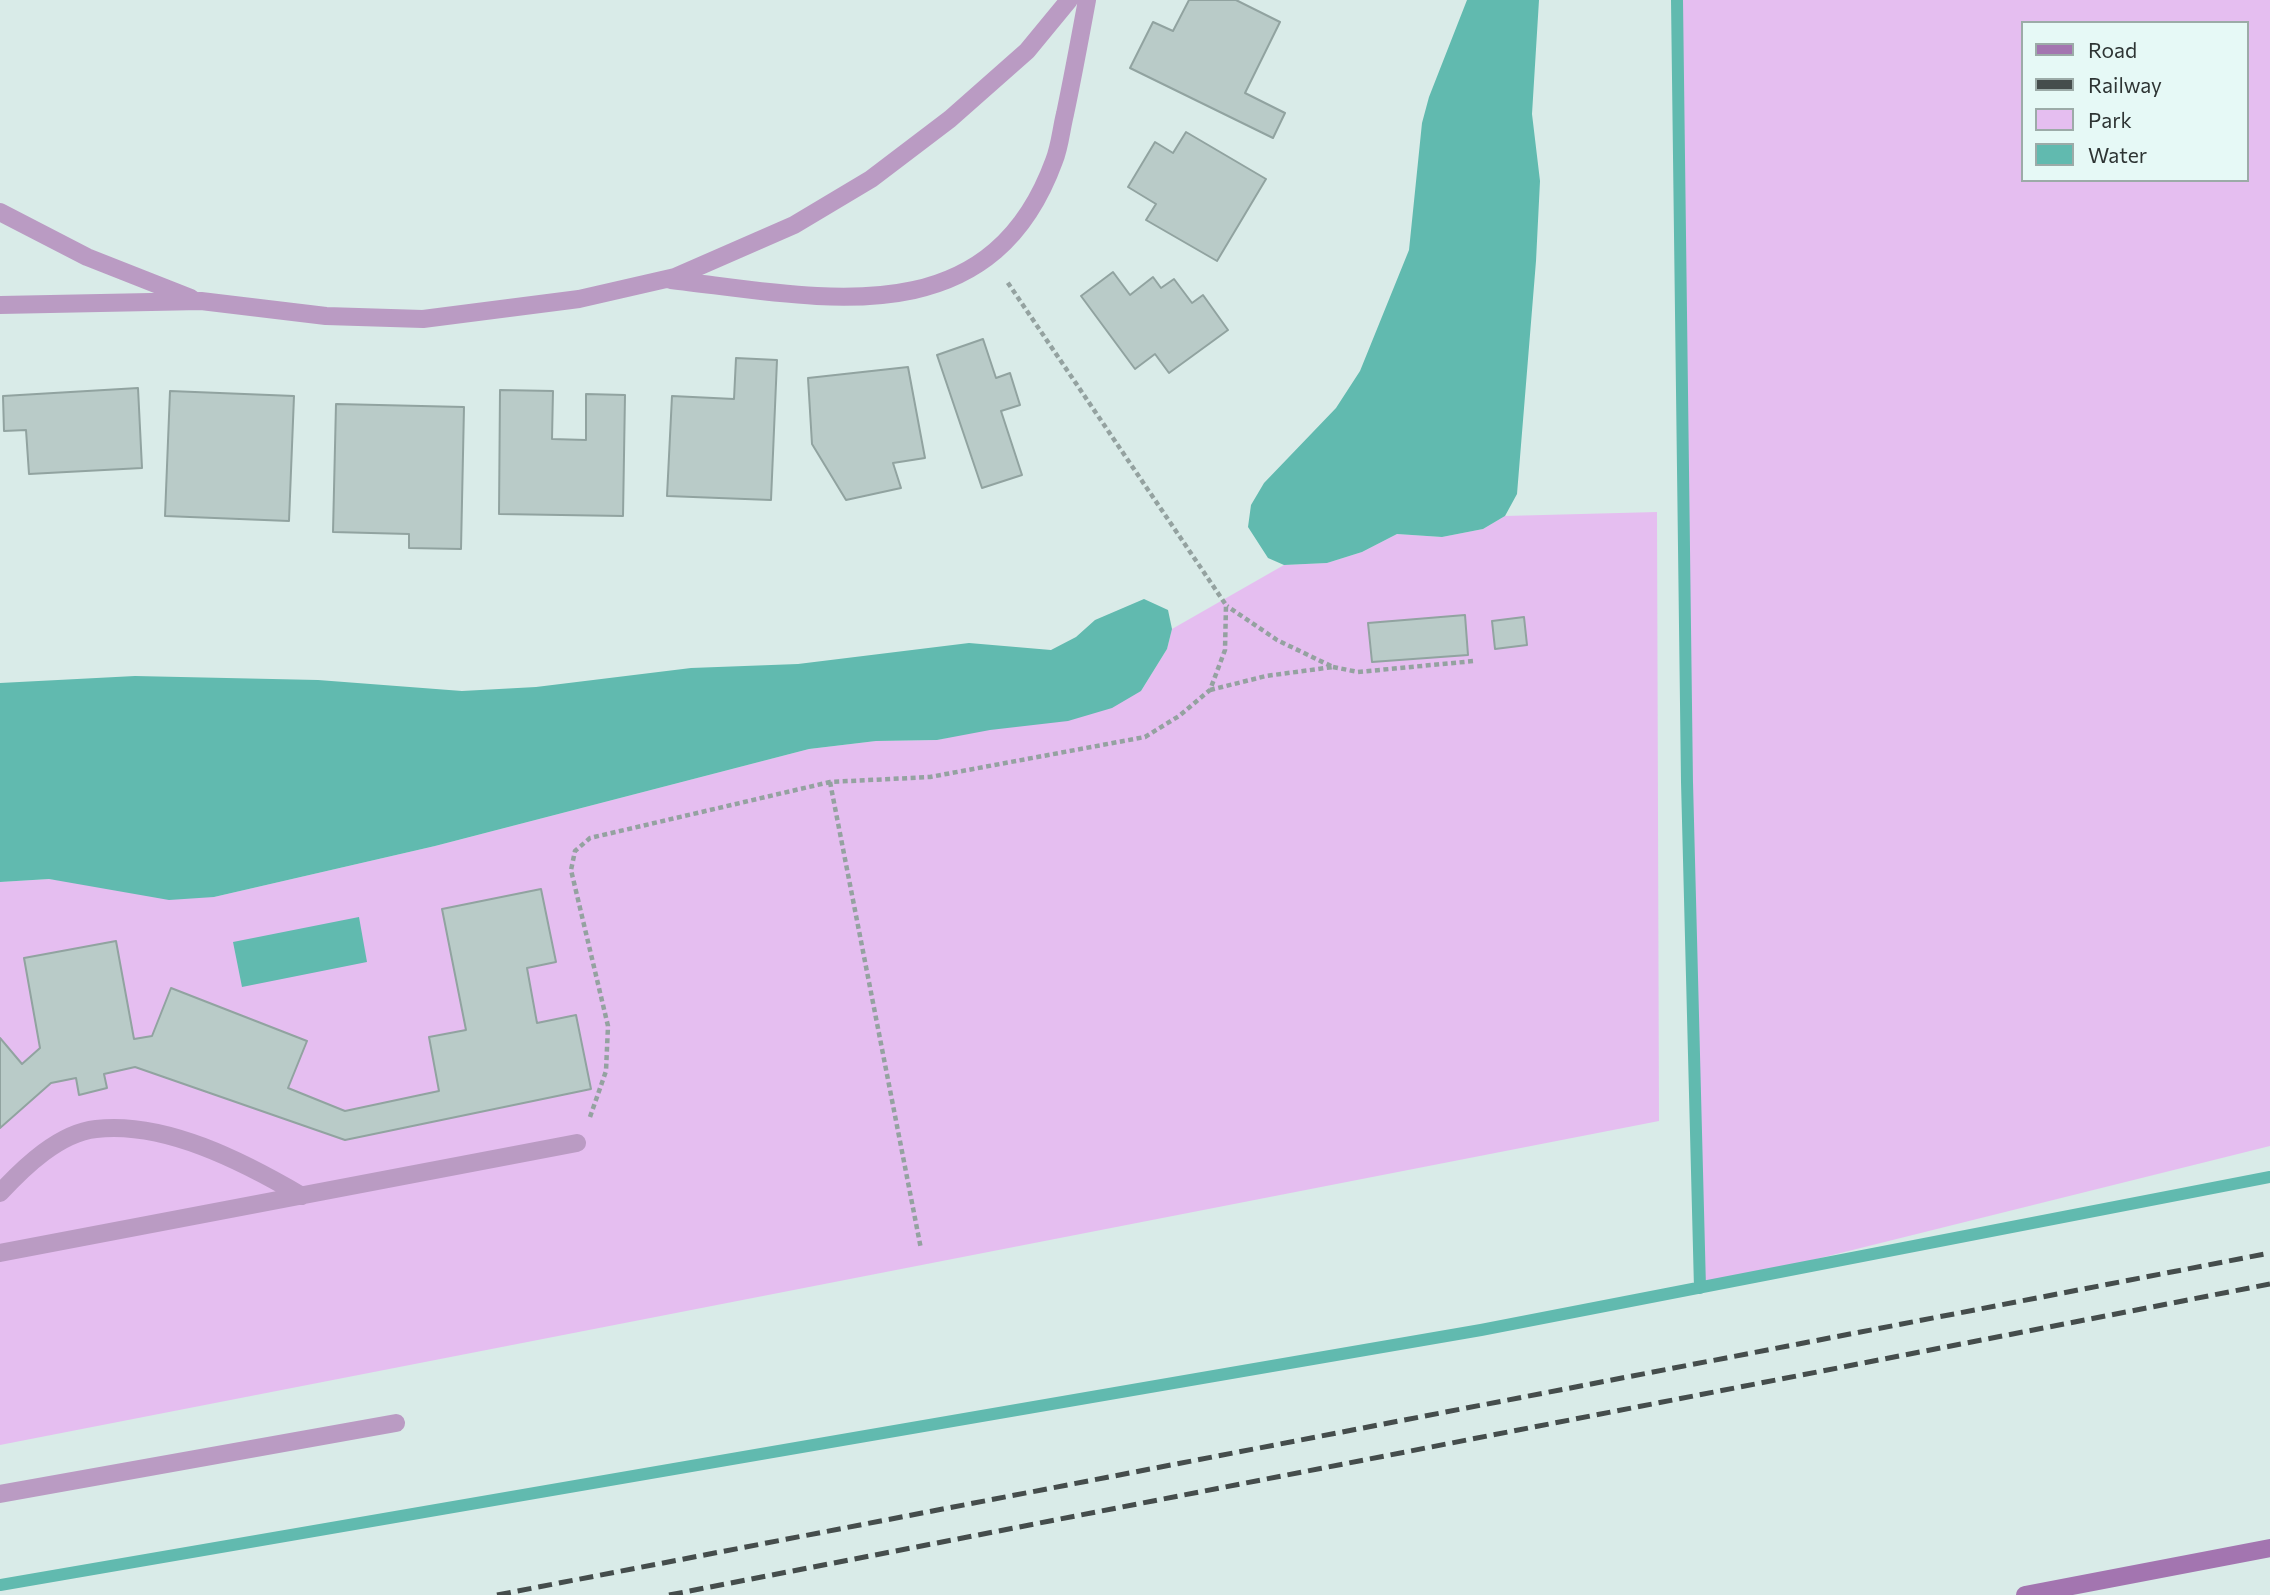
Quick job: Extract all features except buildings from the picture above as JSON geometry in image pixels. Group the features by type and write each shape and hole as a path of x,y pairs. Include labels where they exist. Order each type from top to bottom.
{"main road":[{"path":"2025,1595 2270,1548"}],"street":[{"path":"0,305 201,301 326,316 423,319 579,299 664,280 794,225 871,179 950,119 1027,51 1069,0"},
{"path":"664,280 828,298 868,299 905,293 945,281 990,257 1032,210 1055,159 1087,0"},
{"path":"0,212 87,257 201,301"},
{"path":"0,1193 25,1165 63,1141 94,1129 133,1129 188,1142 249,1165 302,1196"},
{"path":"0,1253 578,1143"},
{"path":"0,1494 396,1423"}],"path":[{"path":"990,257 1226,605 1277,640 1333,667 1358,672 1474,661"},
{"path":"1210,690 1226,650 1226,605"},
{"path":"578,1143 606,1071 608,1026 570,870 575,851 590,838 830,782 930,777 1145,737 1179,716 1210,690 1266,676 1333,667"},
{"path":"830,782 921,1249"}],"green space":[{"path":"1679,0 2270,0 2270,1146 1700,1288"},
{"path":"1657,512 1659,1121 0,1445 0,882 49,879 214,897 435,846 809,749 876,741 937,740 1141,691 1167,649 1172,629 1284,565 1327,563 1362,552 1397,534 1442,537 1483,529 1505,516"}],"water":[{"path":"1467,0 1539,0 1532,114 1540,181 1517,494 1505,516 1483,529 1442,537 1397,534 1362,552 1327,563 1284,565 1268,558 1248,527 1251,505 1264,483 1336,408 1360,371 1409,250 1422,123 1429,97"},
{"path":"1144,599 1168,610 1172,629 1167,649 1141,691 1112,708 1068,721 990,730 937,740 876,741 809,749 435,846 214,897 169,900 49,879 0,882 0,683 135,676 318,680 462,691 536,687 691,668 798,664 969,643 1051,650 1076,637 1095,620"},
{"path":"359,917 367,962 242,987 233,942"}],"waterway":[{"path":"1677,0 1687,782 1700,1288"},
{"path":"0,1585 1481,1330 2270,1177"}],"railway":[{"path":"497,1595 2270,1253"},
{"path":"669,1595 2270,1284"}]}
